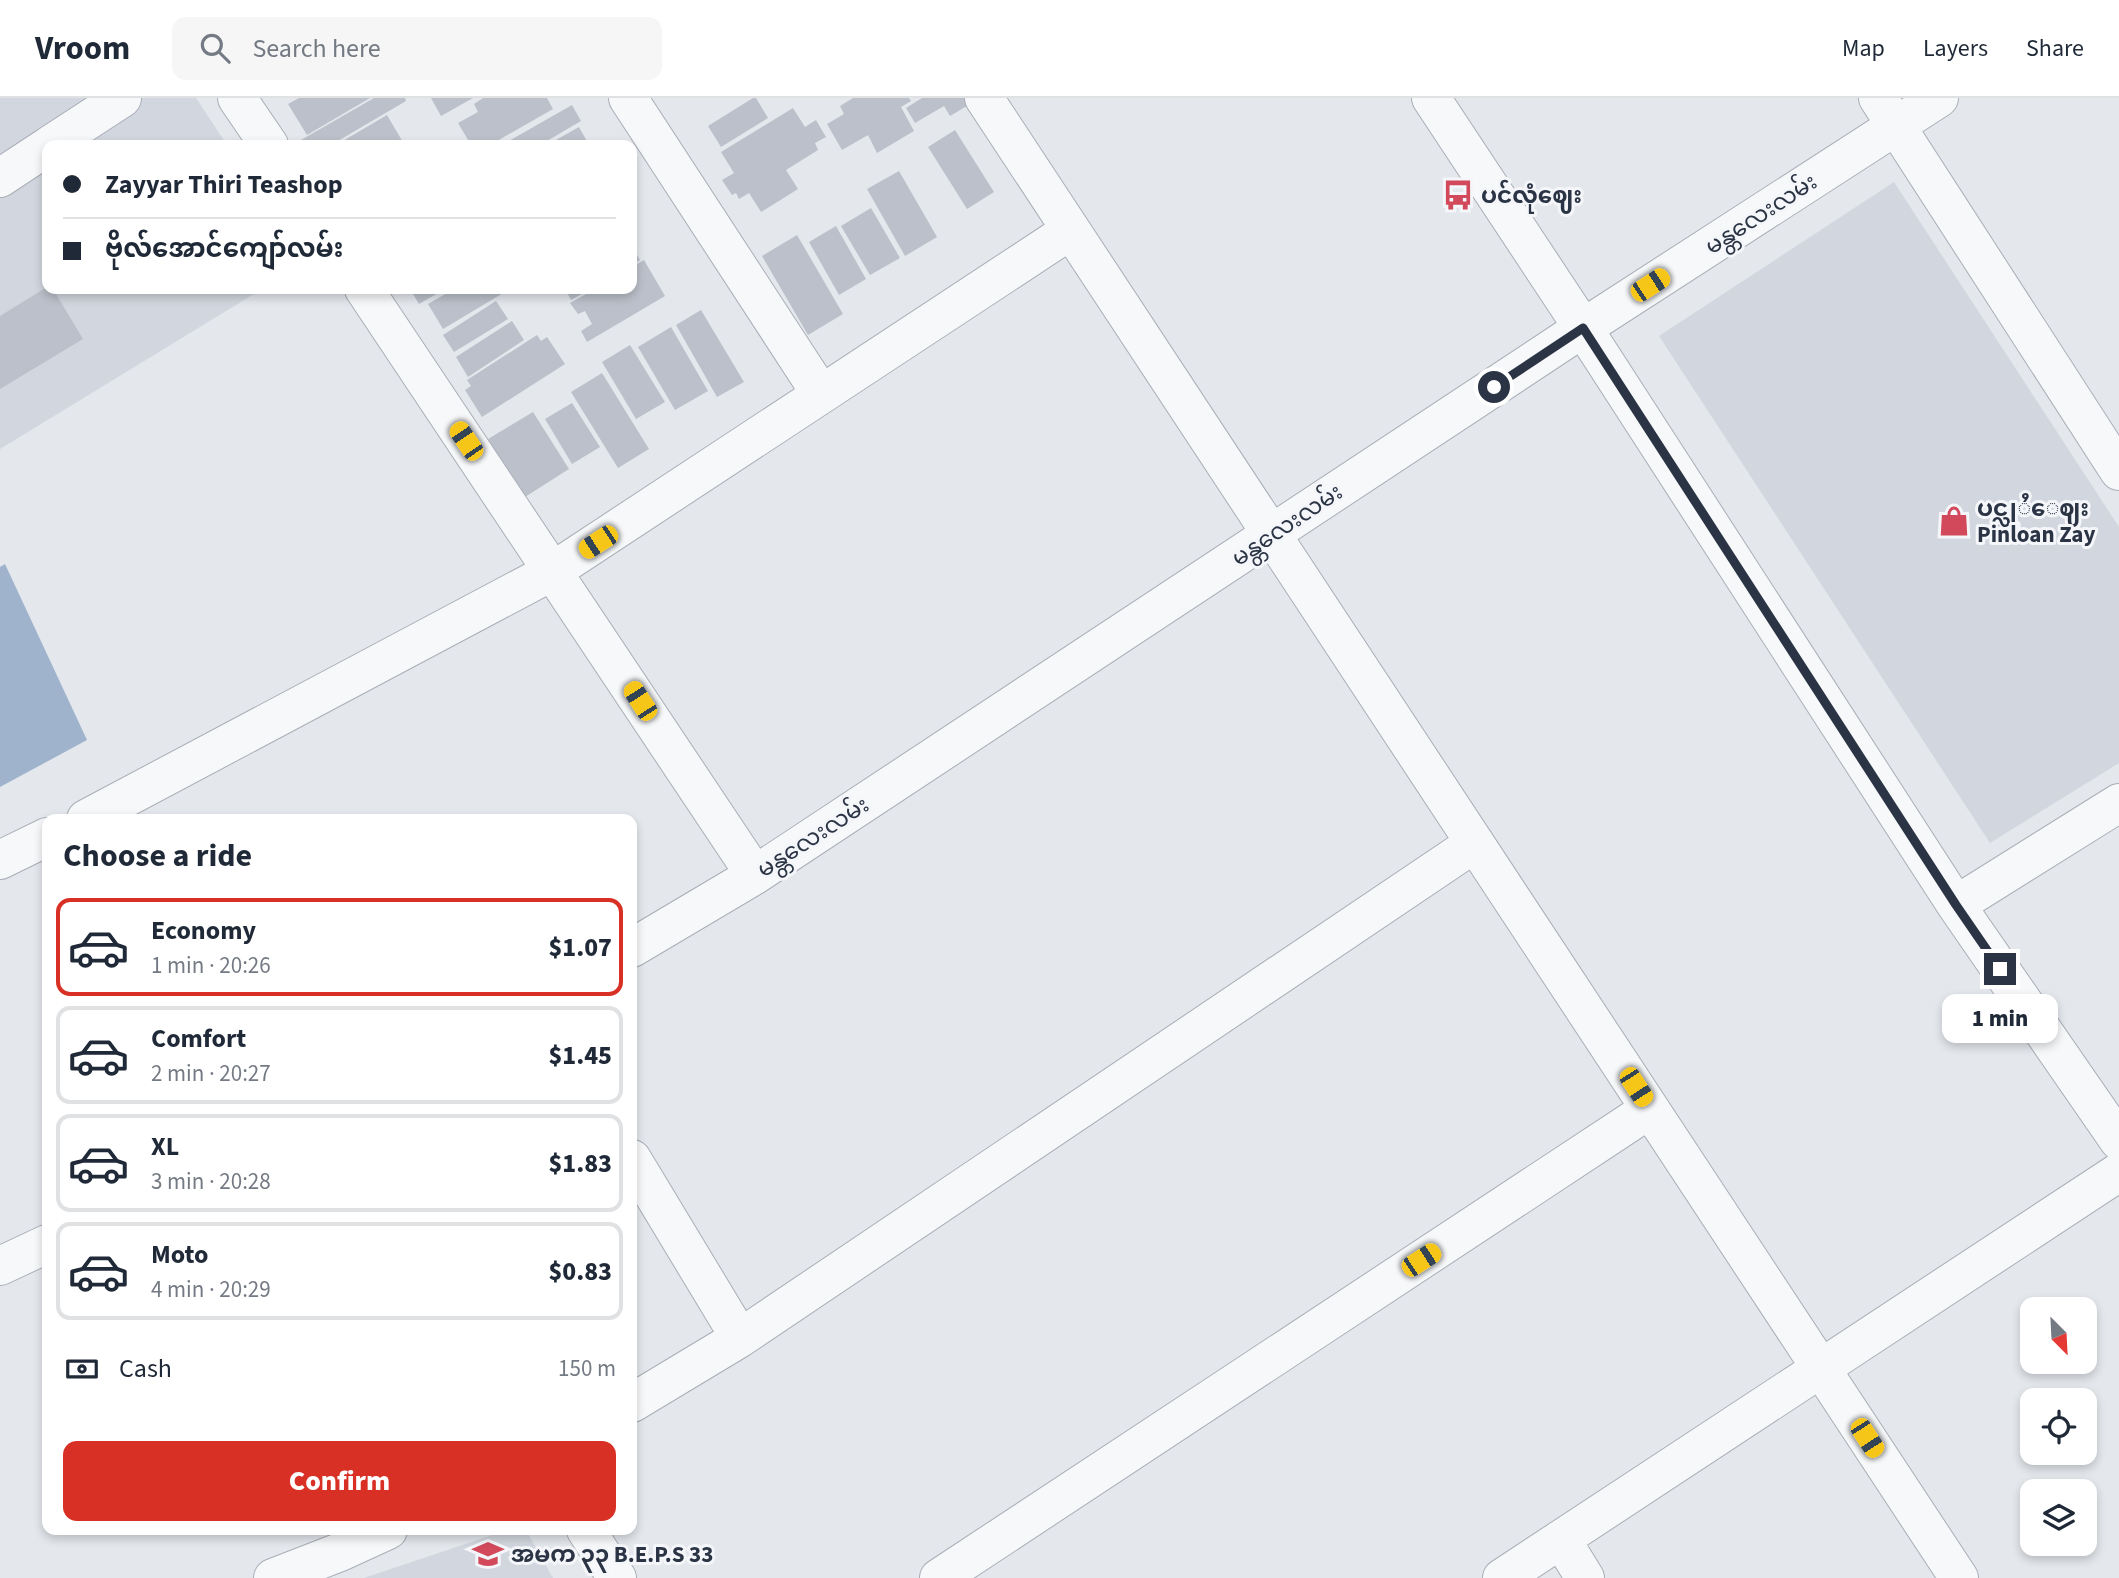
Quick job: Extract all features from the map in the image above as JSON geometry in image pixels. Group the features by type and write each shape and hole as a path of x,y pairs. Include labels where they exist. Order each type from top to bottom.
{"street":[{"path":"58,140 122,98"},
{"path":"237,98 266,140"},
{"path":"628,98 821,394"},
{"path":"984,98 1959,1578"},
{"path":"1431,98 1956,905 2119,1141"},
{"name":"မန္တလေးလမ်း","path":"637,945 755,875 1583,328 1887,112 1939,98"},
{"path":"1887,112 2106,423 2119,471"},
{"path":"0,178 42,151"},
{"path":"95,814 553,571 1071,230"},
{"path":"367,294 755,875"},
{"path":"1956,905 2119,803"},
{"path":"0,860 42,839"},
{"path":"637,1400 740,1338 1475,843"},
{"path":"939,1578 1650,1109"},
{"path":"637,1167 740,1338"},
{"path":"1502,1578 2119,1172"},
{"path":"0,1266 42,1246"},
{"path":"273,1578 377,1535"},
{"path":"589,1535 617,1578"},
{"path":"1561,1539 1585,1578"}],"shaded area":[{"path":"0,98 196,98 224,140 42,140 42,294 254,294 0,449"},
{"path":"1894,182 2119,527 2119,763 1990,843 1659,336"},
{"name":"အမက ၃၃ B.E.P.S 33","path":"492,1535 529,1535 553,1578 364,1578"}],"water":[{"path":"5,564 87,740 0,787 0,567"}],"building":[{"path":"299,98 370,98 307,135 288,104"},
{"path":"374,98 405,98 406,101 340,140 301,140"},
{"path":"431,98 473,98 441,116"},
{"path":"483,98 547,98 553,109 499,140 468,140 458,123 478,112 474,104"},
{"path":"756,98 768,118 721,147 708,126"},
{"path":"853,98 909,98 911,101 901,107 914,131 877,153 868,135 842,150 827,124 844,114 840,106"},
{"path":"922,98 977,100 950,116 944,106 915,123 906,108"},
{"path":"572,105 581,121 549,140 511,140"},
{"path":"793,108 805,127 816,120 826,137 815,143 818,150 786,170 798,189 761,212 749,193 739,199 736,193 732,195 722,180 734,173 721,152"},
{"path":"387,115 402,140 344,140"},
{"path":"579,127 586,140 556,140"},
{"path":"955,130 994,192 967,209 928,147"},
{"path":"899,171 937,237 905,256 867,189"},
{"path":"871,208 900,258 870,275 841,226"},
{"path":"836,226 866,279 839,295 809,242"},
{"path":"797,235 843,314 808,335 762,256"},
{"path":"644,260 665,296 587,342 581,331 592,324 585,311 578,314 570,303 586,294 637,294 637,264"},
{"path":"42,290 42,294 56,294 83,339 0,389 0,316"},
{"path":"413,294 436,294 419,304"},
{"path":"445,294 502,294 443,329 428,304"},
{"path":"568,294 582,294 571,300"},
{"path":"496,301 508,319 454,352 443,335"},
{"path":"701,310 744,382 717,397 676,325"},
{"path":"512,321 524,340 468,377 456,357"},
{"path":"671,327 708,391 675,410 638,347"},
{"path":"537,335 541,341 547,337 565,364 482,417 465,390 471,386 467,380"},
{"path":"630,345 665,402 636,419 602,362"},
{"path":"602,373 649,449 618,468 571,392"},
{"path":"572,403 600,447 572,464 545,419"},
{"path":"533,412 569,469 525,497 488,439"}],"place":[{"name":"ပင်လုံဈေး","path":"1458,195"},
{"name":"ပင္လုႆေဈး Pinloan Zay","path":"1954,521"},
{"name":"အမက ၃၃ B.E.P.S 33","path":"488,1554"}],"route":[{"path":"1494,387 1583,328 2000,969"}]}
